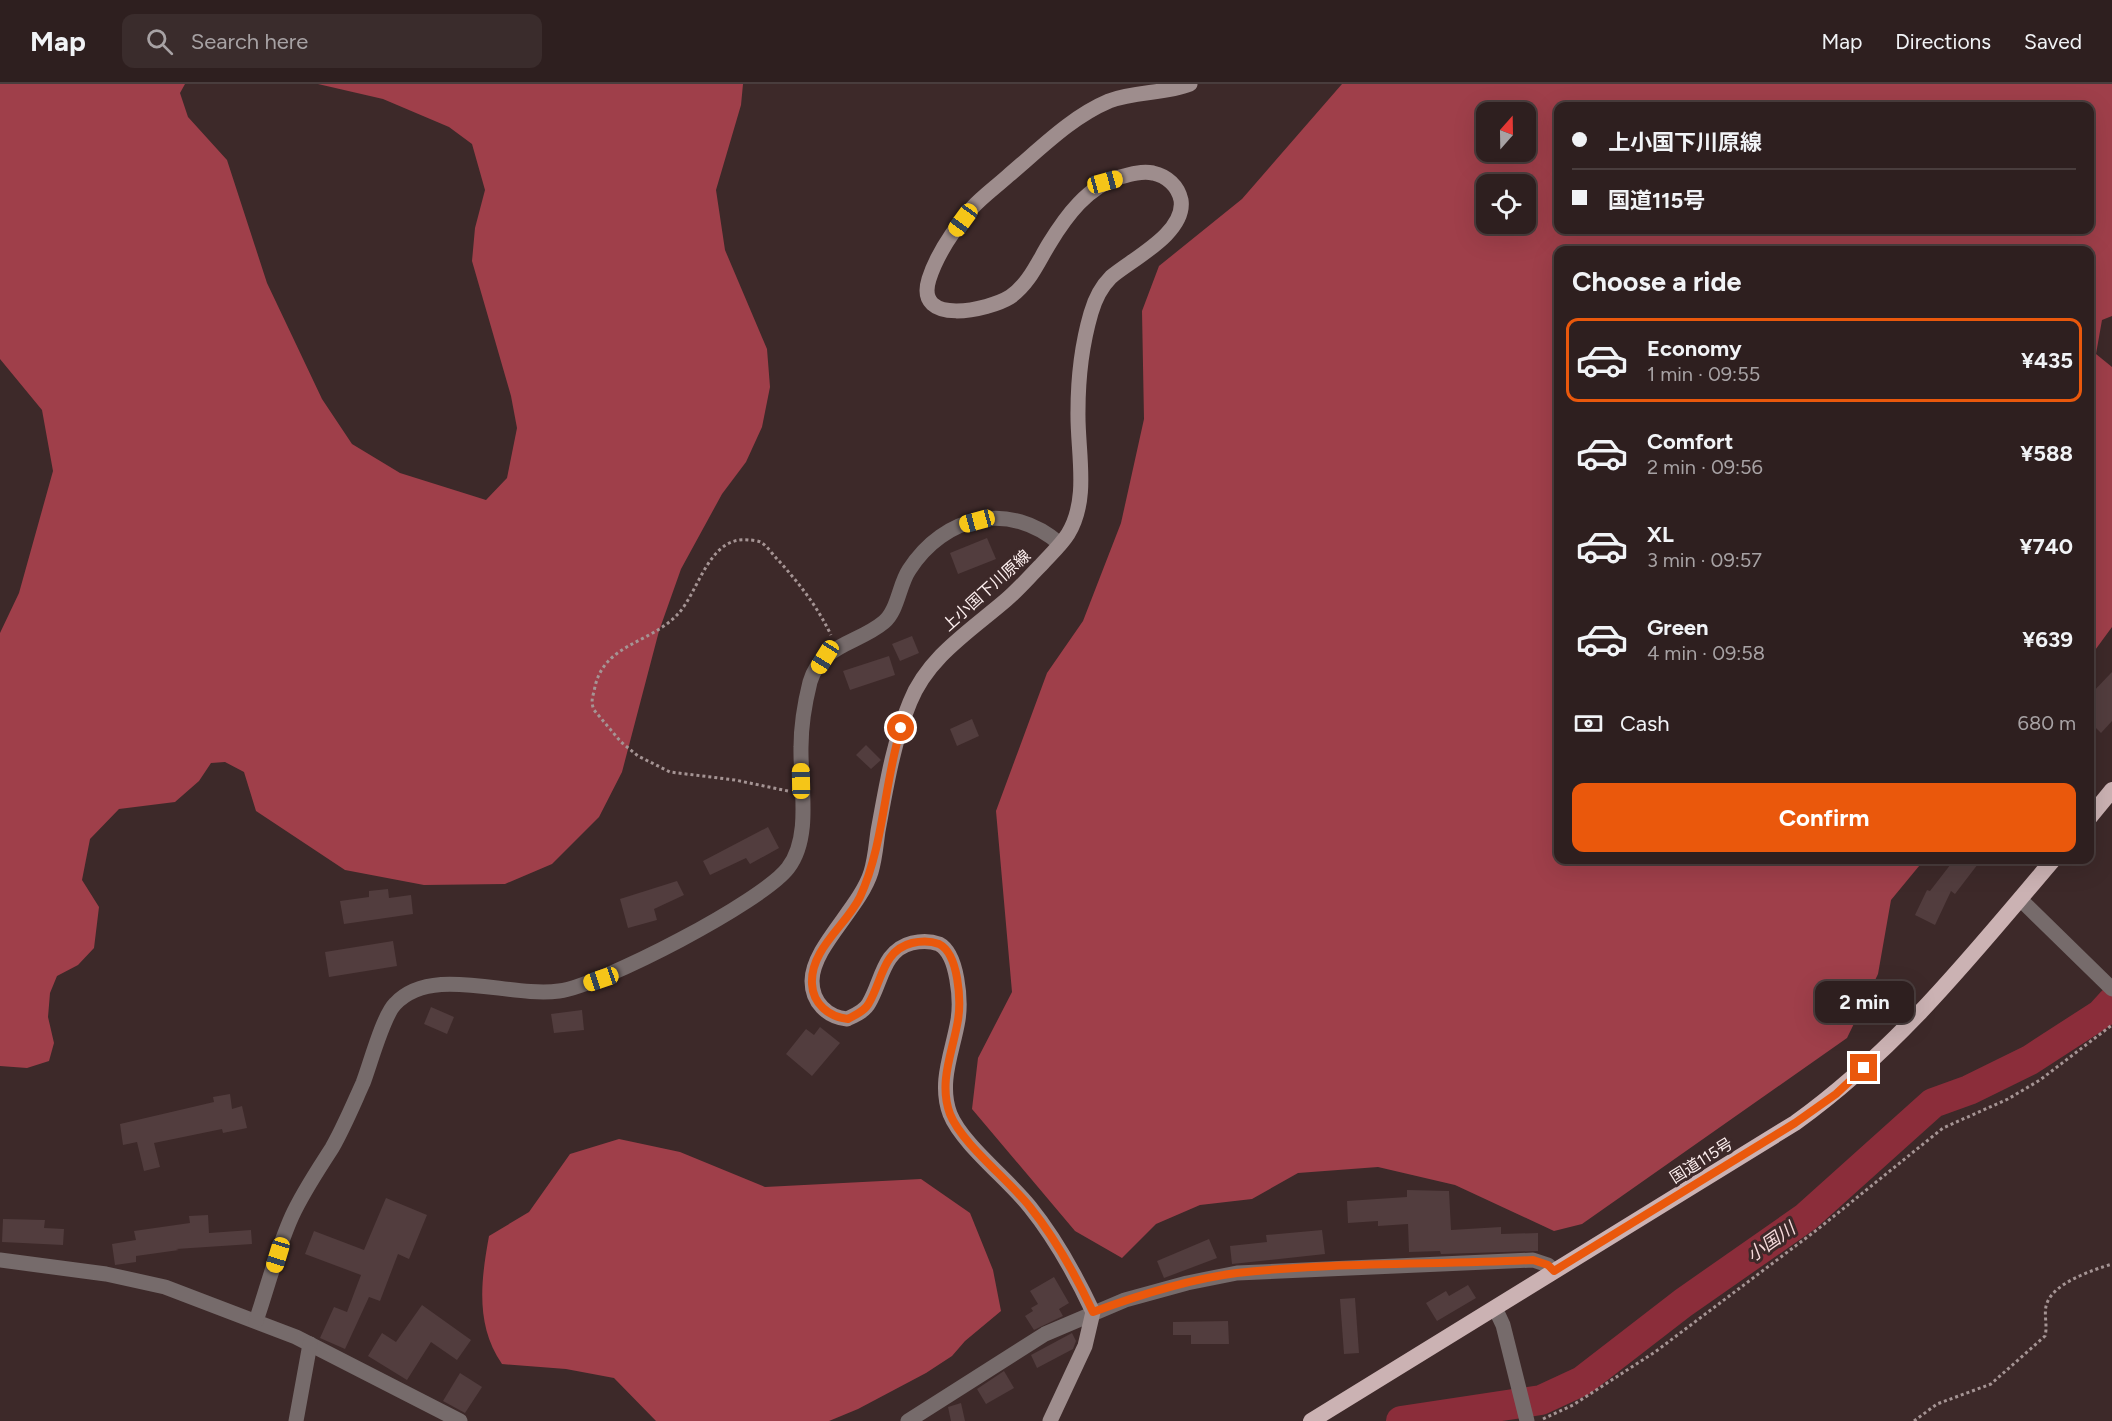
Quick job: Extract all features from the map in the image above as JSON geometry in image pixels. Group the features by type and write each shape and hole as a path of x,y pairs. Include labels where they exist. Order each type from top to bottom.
{"highway":[{"path":"2094,812 2112,790"},
{"name":"国道115号","path":"1311,1421 1795,1123 1836,1094 1922,1013 2051,864"}],"main road":[{"name":"上小国下川原線","path":"1093,1312 1051,1236 1031,1207 968,1140 950,1114 945,1090 947,1061 958,1019 956,973 952,957 940,945 922,941 905,945 889,958 869,1003 848,1019 835,1017 821,1007 812,985 813,971 821,951 857,902 870,873 894,750 916,688 931,666 952,644 1009,597 1069,533 1079,507 1078,410 1084,337 1096,298 1108,279 1164,237 1177,220 1182,206 1180,196 1173,183 1151,173 1133,174 1105,182 1082,199 1051,241 1032,276 1011,296 983,309 955,312 938,307 928,295 927,282 943,248 974,206 1087,111 1114,99 1190,84"},
{"path":"1050,1421 1085,1346 1093,1312"}],"street":[{"path":"256,1321 291,1216 345,1122 394,1005 423,987 433,985 458,984 522,992 560,991 626,968 702,927 772,885 782,876 797,851 801,834 801,742 811,678 825,657 837,647 883,623 889,616 908,571 925,548 957,526 995,518 1016,520 1041,528 1060,544"},
{"path":"2020,899 2112,990"},
{"path":"0,1260 134,1279 256,1321 310,1344 460,1421"},
{"path":"908,1421 1009,1355 1093,1312 1125,1300 1187,1283 1238,1273 1533,1260 1548,1265 1554,1271"},
{"path":"1495,1308 1503,1325 1527,1421"},
{"path":"296,1421 310,1344"}],"path":[{"path":"801,794 735,780 670,772 649,763 621,742 594,710 591,705 594,687 600,669 613,654 658,631 678,614 720,549 735,542 747,540 762,543 803,588 837,647"},
{"path":"1538,1421 1574,1406 1655,1352 1818,1229 1943,1128 2008,1099 2040,1080 2112,1025"},
{"path":"1914,1421 1937,1404 1991,1384 2045,1336 2047,1304 2050,1298 2070,1281 2112,1264"}],"shaded area":[{"path":"0,84 185,84 180,93 188,117 227,160 267,283 322,399 352,444 400,473 486,500 507,478 517,428 511,396 472,261 475,228 485,190 472,144 449,127 383,99 318,84 743,84 741,105 716,190 725,250 767,349 770,387 762,427 746,462 722,494 681,569 659,631 622,772 599,817 552,864 505,884 424,885 345,870 256,811 244,772 225,762 211,763 199,781 175,802 119,809 90,839 82,880 99,907 94,948 78,965 57,976 50,993 48,1017 54,1043 49,1061 27,1068 0,1066 0,633 19,593 53,471 42,410 0,359"},
{"path":"1342,84 2112,84 2112,316 2102,320 2096,354 2112,367 2112,627 2094,652 2094,246 1554,246 1554,864 1921,864 1891,900 1878,974 1847,1038 1582,1224 1554,1231 1455,1185 1378,1167 1298,1173 1252,1199 1200,1205 1156,1224 1122,1258 1075,1231 972,1109 978,1058 1012,992 996,811 1047,673 1083,621 1121,523 1144,419 1142,311 1159,266 1242,199"},
{"path":"619,1139 680,1152 765,1187 921,1179 970,1213 993,1270 1001,1311 965,1341 952,1356 926,1373 858,1409 829,1421 656,1421 614,1378 566,1369 502,1364 487,1334 482,1302 489,1236 529,1212 570,1154"}],"building":[{"path":"987,538 996,559 958,574 950,553"},
{"path":"912,636 919,653 900,661 892,644"},
{"path":"889,656 895,675 850,690 843,671"},
{"path":"2112,672 2112,721 2101,733 2094,726 2094,691"},
{"path":"972,719 979,736 957,746 950,729"},
{"path":"866,745 881,760 871,769 856,755"},
{"path":"768,827 779,848 750,864 746,858 710,875 703,861"},
{"path":"1951,864 1978,864 1955,894 1951,891 1935,925 1915,915 1927,890 1930,891"},
{"path":"677,881 684,895 654,909 657,920 628,928 620,899"},
{"path":"388,889 389,898 411,895 413,914 344,924 340,901 369,897 369,891"},
{"path":"393,941 397,966 329,977 325,952"},
{"path":"431,1007 454,1017 447,1034 424,1024"},
{"path":"582,1010 584,1030 554,1033 551,1014"},
{"path":"820,1027 840,1043 812,1076 786,1054 806,1029 814,1035"},
{"path":"230,1094 232,1109 242,1106 247,1128 223,1133 222,1129 154,1143 160,1167 144,1171 137,1142 123,1145 120,1124 214,1102 213,1097"},
{"path":"1407,1190 1449,1191 1451,1230 1501,1227 1501,1234 1538,1233 1538,1251 1441,1254 1440,1251 1409,1252 1408,1224 1378,1226 1378,1221 1348,1223 1347,1201 1407,1197"},
{"path":"386,1198 427,1215 409,1259 398,1254 380,1301 369,1297 345,1349 320,1338 334,1307 347,1312 361,1275 305,1254 314,1231 364,1250"},
{"path":"208,1215 209,1233 251,1230 252,1244 176,1249 179,1250 136,1256 136,1262 115,1265 112,1244 136,1240 134,1231 190,1223 189,1216"},
{"path":"3,1219 45,1220 44,1228 64,1229 63,1245 2,1242"},
{"path":"1322,1230 1325,1254 1232,1264 1230,1246 1267,1242 1266,1235"},
{"path":"1209,1239 1217,1258 1164,1278 1157,1261"},
{"path":"1054,1277 1069,1303 1059,1309 1063,1316 1034,1330 1025,1316 1033,1311 1031,1308 1038,1304 1030,1291"},
{"path":"1468,1285 1476,1298 1437,1321 1426,1303 1446,1291 1449,1296"},
{"path":"1355,1298 1359,1353 1344,1354 1340,1299"},
{"path":"422,1305 471,1340 457,1360 431,1342 407,1380 368,1356 382,1333 396,1342"},
{"path":"1228,1321 1229,1344 1191,1344 1191,1335 1173,1335 1173,1322"},
{"path":"1072,1333 1076,1341 1073,1349 1037,1368 1031,1355"},
{"path":"1004,1371 1014,1388 986,1404 977,1389"},
{"path":"460,1373 482,1387 465,1413 443,1401"},
{"path":"961,1403 965,1421 951,1421 948,1407"}],"waterway":[{"name":"小国川","path":"1401,1421 1541,1400 1582,1381 1683,1303 1806,1217 1933,1103 1969,1090 2030,1060 2101,1014 2112,1002"}],"route":[{"path":"901,728 894,750 870,873 857,902 821,951 813,971 812,985 815,996 821,1007 835,1017 848,1019 859,1013 869,1003 874,987 889,958 905,945 922,941 940,945 952,957 956,973 958,1019 947,1061 945,1090 950,1114 968,1140 1031,1207 1051,1236 1093,1312 1125,1300 1187,1283 1238,1273 1533,1260 1548,1265 1554,1271 1795,1123 1836,1094 1864,1068"}]}
